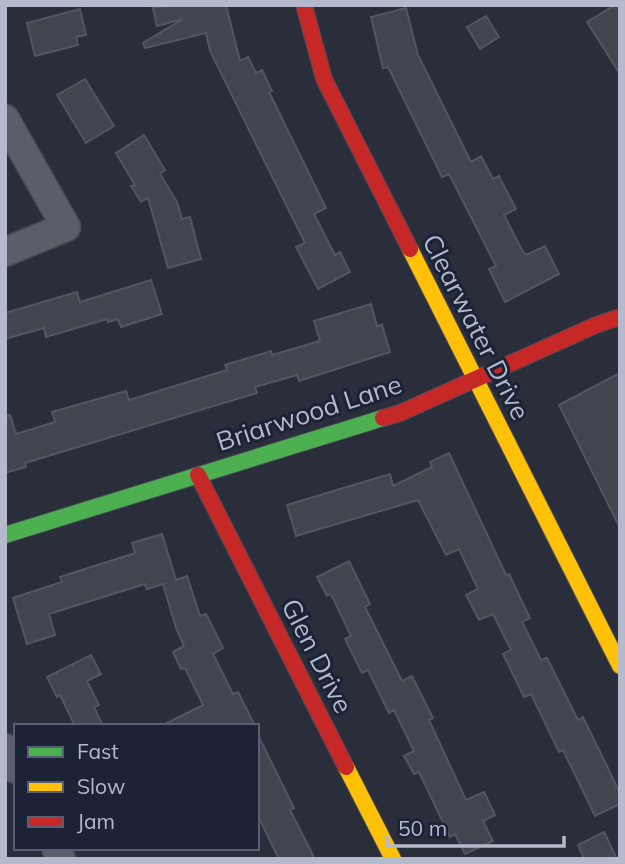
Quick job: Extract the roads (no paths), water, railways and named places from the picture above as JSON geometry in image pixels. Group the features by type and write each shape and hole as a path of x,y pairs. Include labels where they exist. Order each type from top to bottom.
{"street":[{"name":"Clearwater Drive","path":"304,5 324,79 620,666"},
{"path":"5,119 66,227 5,253"},
{"name":"Briarwood Lane","path":"5,535 400,413 474,378 620,317"},
{"name":"Glen Drive","path":"198,475 393,859"},
{"path":"5,748 14,765"}]}
